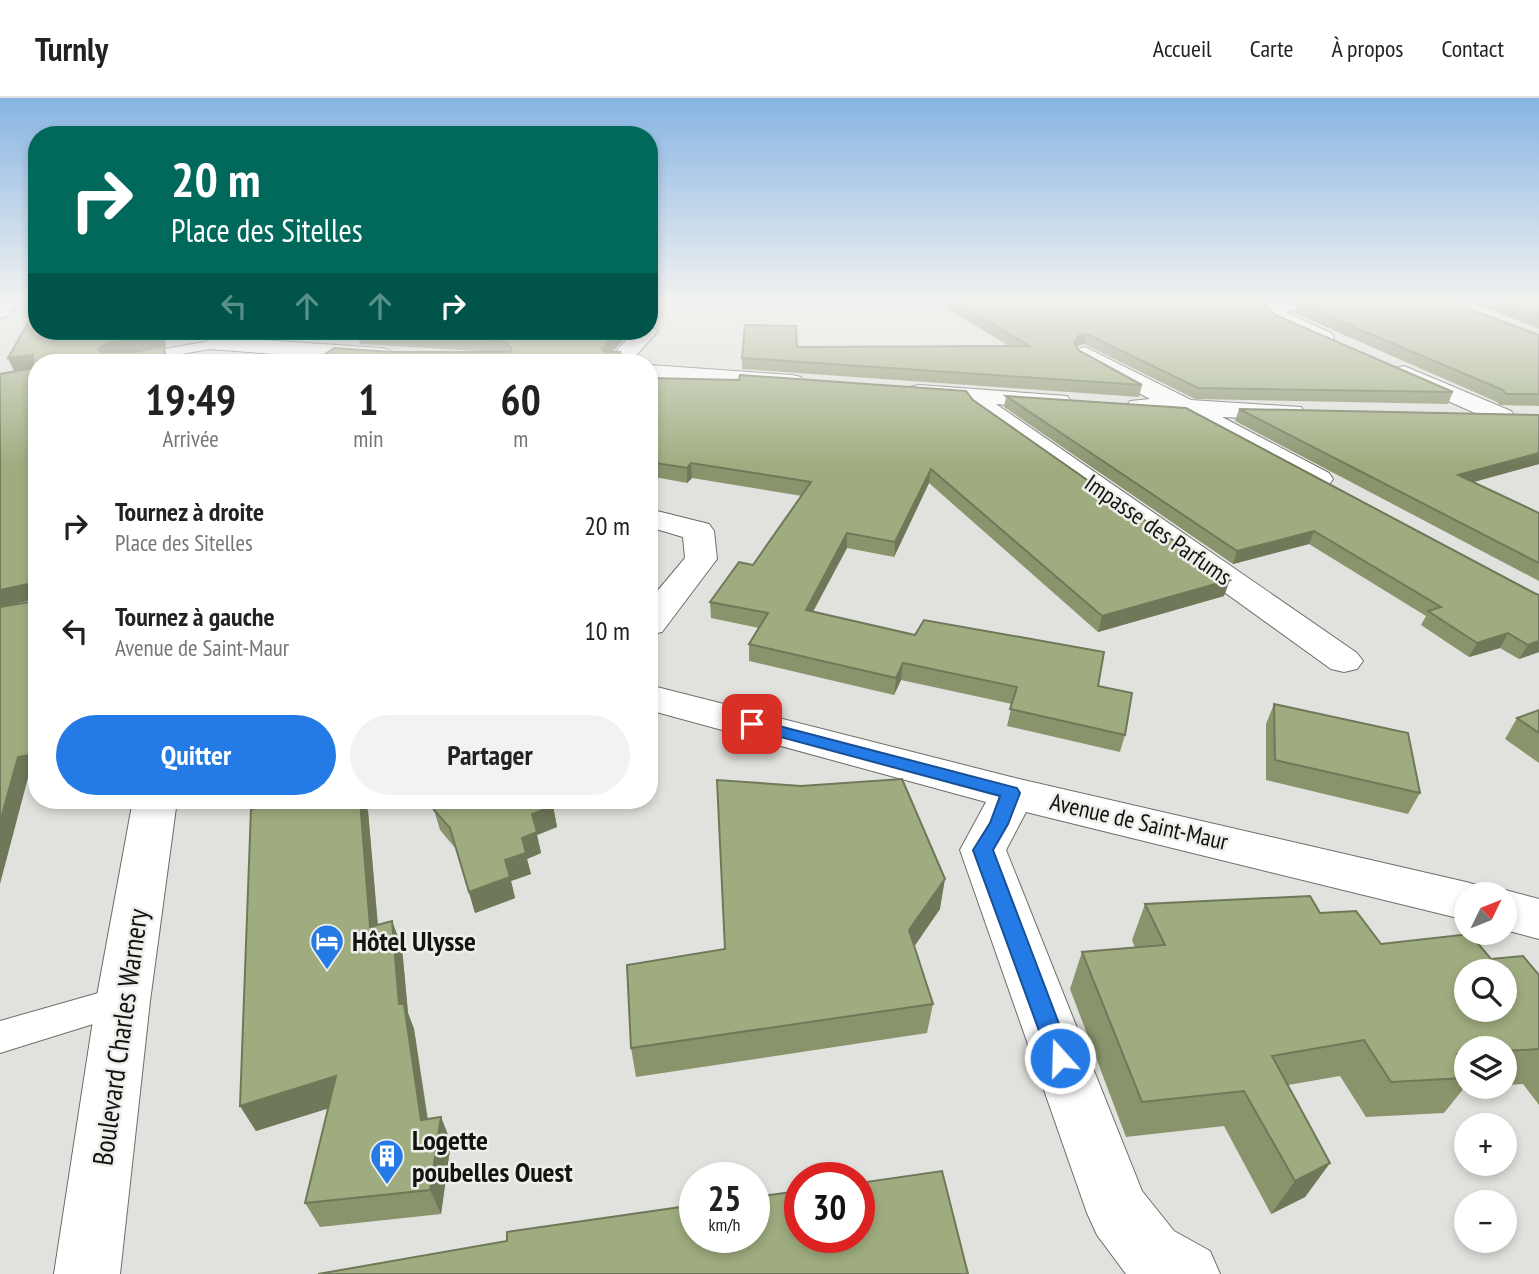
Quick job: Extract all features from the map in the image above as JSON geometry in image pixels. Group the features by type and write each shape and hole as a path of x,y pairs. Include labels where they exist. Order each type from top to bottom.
{"street":[{"path":"1089,356 1347,494"},
{"path":"1381,362 1514,416 1434,414"},
{"path":"658,373 813,384"},
{"path":"894,390 1083,403"},
{"name":"Impasse des Parfums","path":"975,396 982,406 1344,661"},
{"path":"1110,405 1191,410 1312,412"},
{"path":"658,520 698,531 701,559 658,613"},
{"name":"Avenue de Saint-Maur","path":"658,699 1011,793 1454,898"},
{"path":"1011,793 999,824 983,850 1119,1213 1151,1254 1187,1274"},
{"name":"Boulevard Charles Warnery","path":"87,1274 123,1001 155,809"},
{"path":"1517,913 1539,919"}],"lane":[{"path":"0,1037 123,1001"}],"building":[{"path":"742,356 1089,356 1142,385 742,358"},
{"path":"1132,356 1370,356 1453,392 1198,388"},
{"path":"1422,356 1539,356 1539,394 1506,394 1503,390"},
{"path":"28,369 28,584 0,590 0,374"},
{"path":"740,375 966,391 973,400 1230,580 1102,616 931,469 895,542 847,533 806,610 915,635 924,620 1104,652 1098,686 1132,693 1125,735 1010,709 1017,687 903,663 896,678 749,644 768,613 710,602 739,562 753,565 811,482 691,463 687,468 658,463 658,378 739,380"},
{"path":"1006,396 1186,408 1539,595 1539,641 1528,645 1508,633 1477,643 1428,611 1441,607 1314,531 1237,551"},
{"path":"1239,409 1539,415 1539,453 1458,475 1539,513 1539,563"},
{"path":"28,602 28,755 18,757 0,822 0,607"},
{"path":"1274,704 1408,733 1420,793 1275,760"},
{"path":"1539,710 1539,733 1517,718"},
{"path":"902,779 945,879 909,930 933,1004 631,1048 627,965 725,949 717,780 801,786"},
{"name":"Hôtel Ulysse","path":"251,809 361,809 370,927 392,921 399,1004 404,1004 421,1120 441,1117 430,1190 305,1203 336,1076 240,1106"},
{"path":"545,809 532,814 537,832 522,838 526,853 505,860 510,877 469,892 450,828 434,810"},
{"path":"1310,896 1320,913 1356,911 1381,944 1454,936 1454,945 1479,945 1491,959 1523,956 1539,975 1539,1049 1517,1050 1517,1036 1454,1036 1454,1079 1391,1082 1364,1040 1272,1056 1330,1163 1295,1181 1244,1091 1142,1102 1082,952 1165,945 1145,904"},
{"path":"942,1171 968,1274 318,1274 507,1241 507,1232 679,1207 679,1253 770,1253 770,1195 784,1193 784,1253 875,1253 875,1181"}],"place":[{"name":"Hôtel Ulysse","path":"327,971"},
{"name":"Logette poubelles Ouest","path":"387,1186"}],"route":[{"path":"752,724 1011,793 999,824 983,850 1060,1058"}]}
